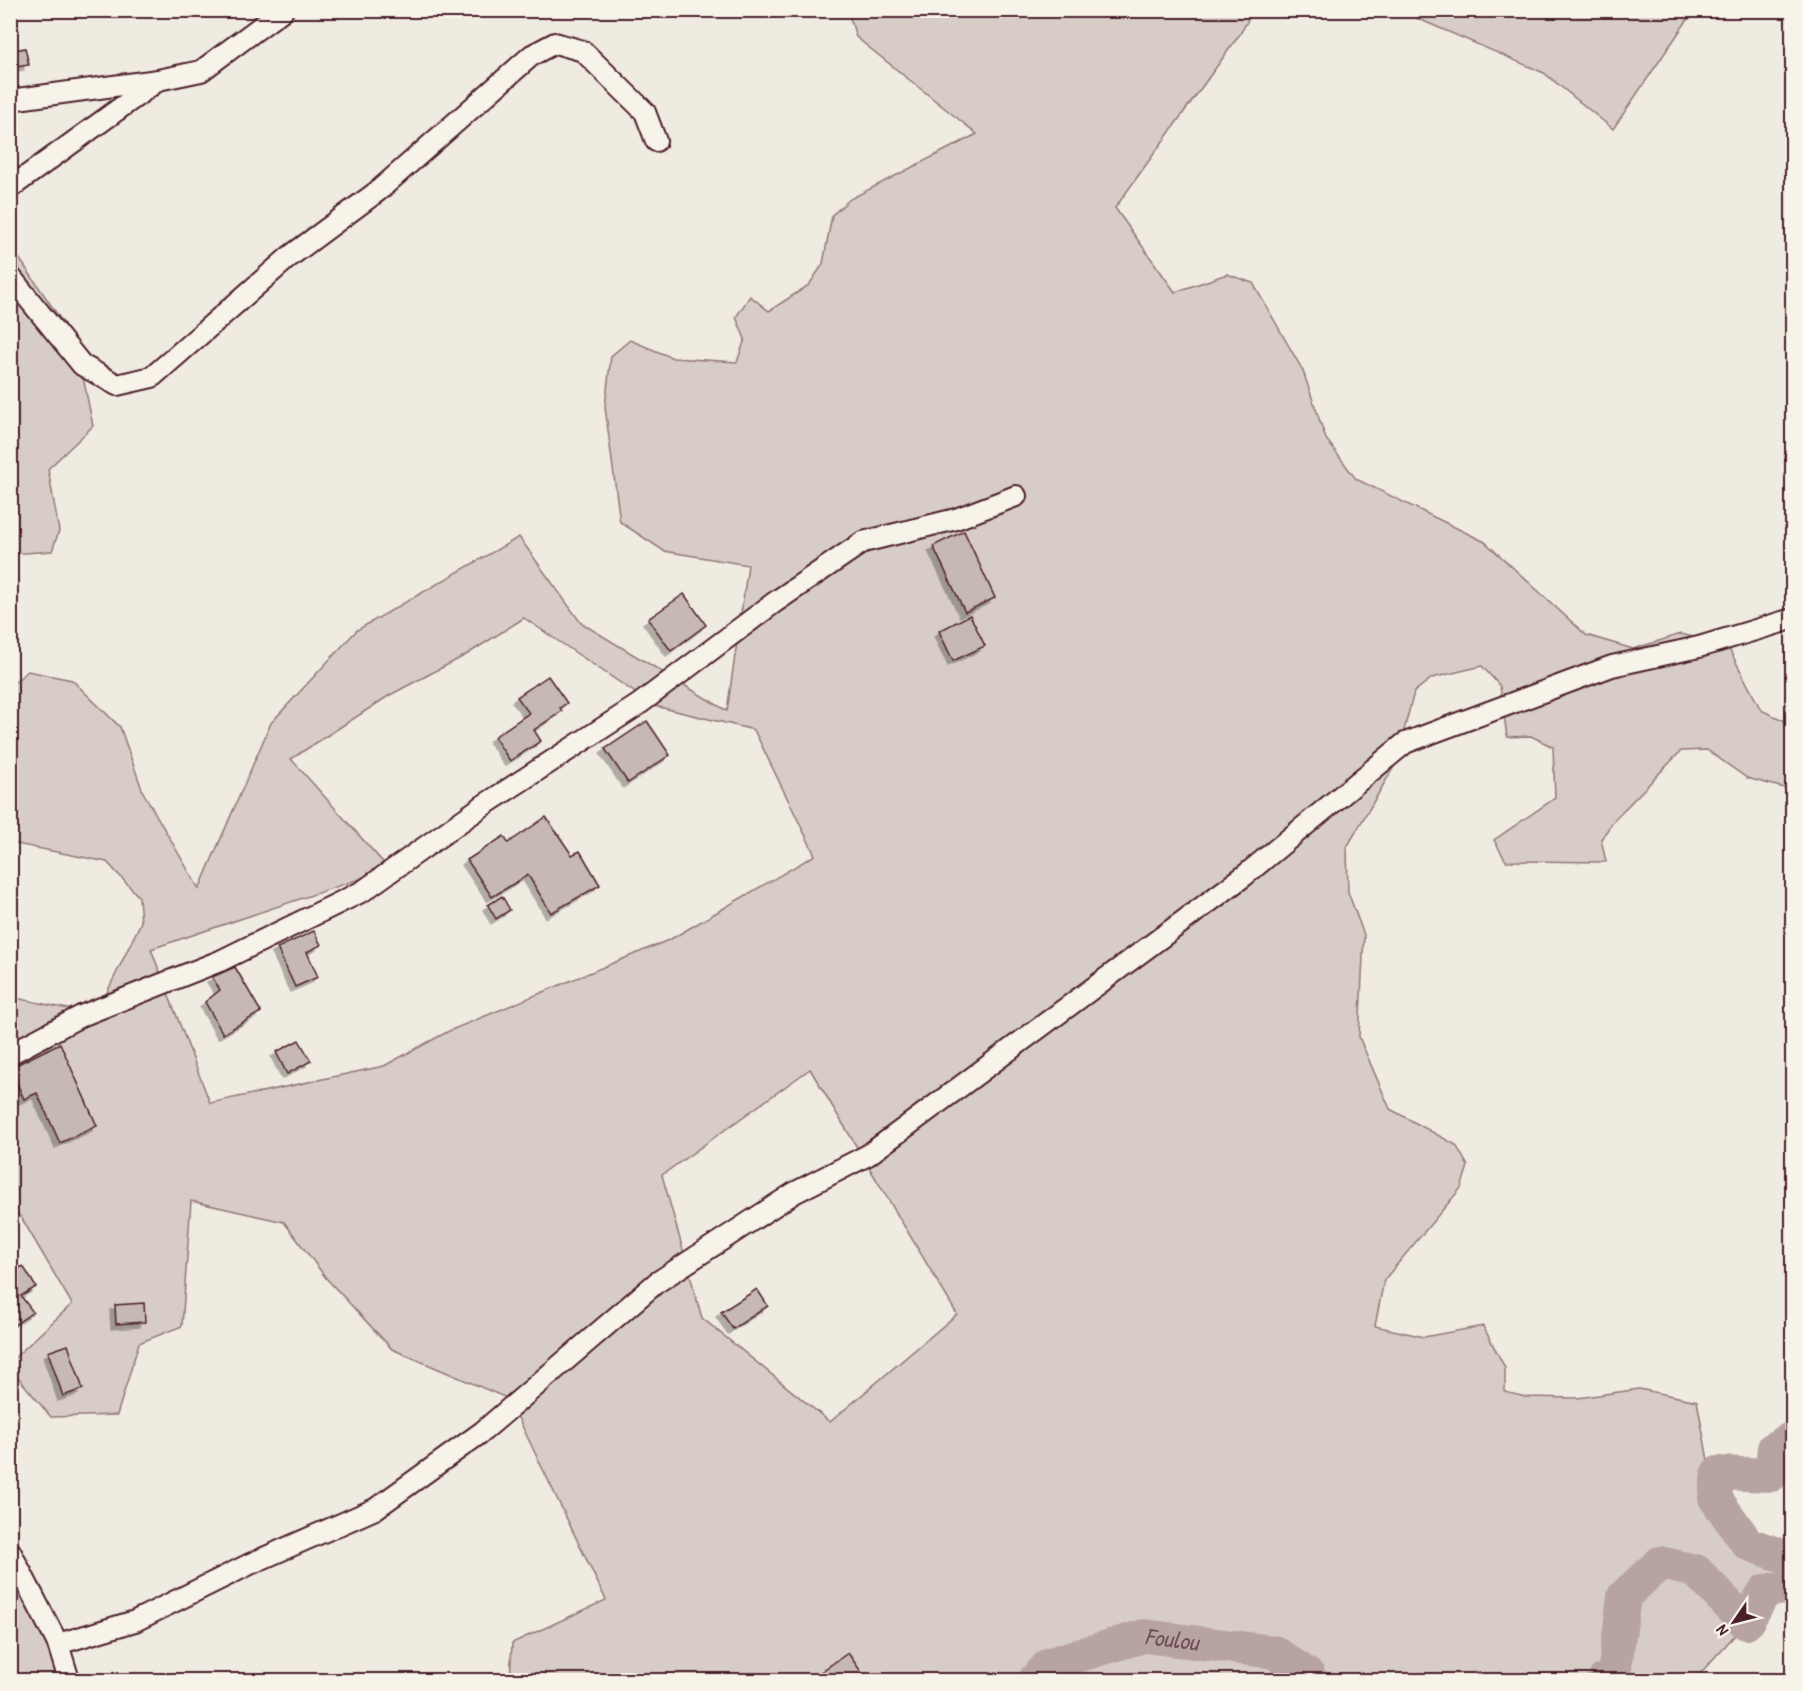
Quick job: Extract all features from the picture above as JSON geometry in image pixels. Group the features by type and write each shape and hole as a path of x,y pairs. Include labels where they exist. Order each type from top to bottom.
{"street":[{"path":"10,100 158,80 201,71 283,10"},
{"path":"10,276 82,365 117,385 152,377 289,257 378,191 532,55 555,43 583,51 645,112 657,141"},
{"path":"10,188 158,80"},
{"path":"10,1054 81,1016 220,961 363,891 484,805 638,705 775,602 863,542 956,519 1016,496"},
{"path":"58,1644 135,1621 250,1564 375,1509 483,1432 656,1283 794,1193 868,1155 1244,876 1405,743 1611,666 1699,648 1792,619"},
{"path":"10,1551 58,1644 69,1680"}],"shaded area":[{"path":"848,11 1253,11 1240,34 1115,208 1175,292 1227,274 1253,283 1303,371 1326,439 1356,479 1485,542 1586,635 1633,649 1681,634 1727,645 1761,710 1792,724 1792,790 1747,778 1707,750 1681,751 1615,819 1601,839 1606,862 1506,861 1494,840 1555,798 1553,747 1531,736 1507,737 1500,686 1482,666 1432,678 1414,692 1395,765 1347,847 1348,892 1364,935 1359,1037 1390,1109 1456,1145 1468,1166 1461,1188 1384,1280 1375,1326 1424,1337 1483,1326 1505,1368 1505,1392 1525,1397 1578,1398 1639,1389 1697,1401 1715,1498 1748,1544 1792,1559 1792,1587 1765,1591 1746,1623 1694,1680 510,1680 512,1643 606,1600 509,1399 392,1349 326,1278 284,1222 191,1201 182,1326 139,1343 117,1415 51,1417 11,1369 11,1361 72,1304 21,1217 11,1208 11,997 96,1015 141,922 139,897 107,862 11,843 11,685 28,671 72,680 120,727 143,792 199,889 271,723 357,630 519,537 581,623 727,711 748,565 664,551 620,522 605,407 611,356 630,340 673,358 737,362 745,339 736,317 750,296 769,311 809,285 823,264 832,215 850,199 977,134 856,37","holes":["524,618 655,706 754,730 815,855 671,939 449,1031 384,1066 210,1103 151,949 389,869 291,759 390,695 466,655","810,1069 957,1314 830,1422 702,1318 662,1175"]},
{"path":"1400,11 1718,11 1688,19 1613,129 1544,73"},
{"path":"13,249 76,342 93,426 48,469 59,531 52,551 11,554 10,250"},
{"path":"11,1551 69,1680 11,1680"}],"building":[{"path":"25,48 29,65 10,68 10,51"},
{"path":"964,531 995,598 965,612 933,546"},
{"path":"684,594 706,625 671,651 648,619"},
{"path":"970,615 985,646 953,661 939,631"},
{"path":"548,676 567,703 560,708 562,711 534,730 541,741 510,761 494,737 529,713 517,697"},
{"path":"647,721 670,755 628,783 605,749"},
{"path":"546,817 572,855 580,851 600,885 551,913 528,875 492,897 467,860 504,836 508,843"},
{"path":"502,896 510,910 496,919 488,905"},
{"path":"314,931 321,945 307,952 318,977 295,987 277,948"},
{"path":"235,967 261,1012 223,1034 205,1002 220,990 212,977"},
{"path":"299,1040 311,1061 287,1074 276,1052"},
{"path":"60,1043 97,1126 60,1143 37,1093 24,1099 10,1068"},
{"path":"23,1266 36,1287 21,1296 33,1312 10,1328 10,1273"},
{"path":"757,1289 768,1306 733,1329 721,1312"},
{"path":"144,1303 145,1322 116,1324 115,1305"},
{"path":"68,1345 83,1389 63,1396 48,1352"},
{"path":"848,1653 862,1673 851,1680 809,1680"}],"waterway":[{"name":"Foulou","path":"1792,1438 1774,1448 1771,1475 1718,1473 1715,1498 1748,1544 1792,1559"},
{"name":"Foulou","path":"1604,1680 1614,1676 1624,1596 1660,1563 1696,1571 1746,1623 1765,1591 1792,1587"},
{"name":"Foulou","path":"1035,1680 1050,1664 1144,1636 1274,1652 1308,1675 1311,1680"}]}
